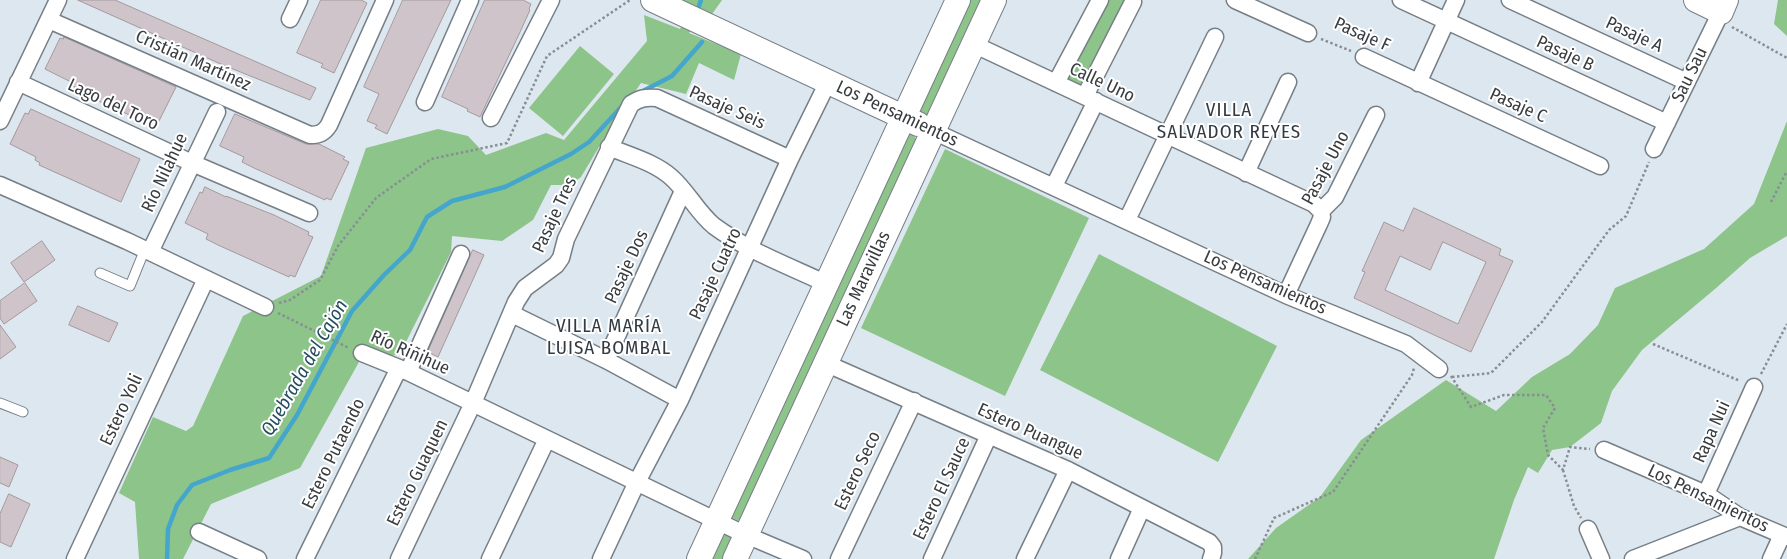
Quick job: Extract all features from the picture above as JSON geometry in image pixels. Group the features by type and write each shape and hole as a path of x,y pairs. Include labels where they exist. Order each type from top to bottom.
{"street":[{"path":"0,121 58,0"},
{"path":"290,19 299,0"},
{"name":"Cristián Martínez","path":"49,20 310,135 321,133 329,125 385,0"},
{"path":"425,102 470,0"},
{"path":"491,118 550,0"},
{"name":"Los Pensamientos","path":"654,0 1286,294 1406,344 1445,373"},
{"name":"Las Maravillas","path":"699,559 958,0"},
{"name":"Las Maravillas","path":"735,559 994,0"},
{"path":"1056,83 1100,0"},
{"name":"Pasaje F","path":"1235,0 1308,33"},
{"name":"Pasaje B","path":"1401,0 1667,123"},
{"path":"1418,83 1456,0"},
{"name":"Pasaje A","path":"1510,0 1687,82"},
{"path":"1696,0 1721,10"},
{"path":"1054,186 1133,2"},
{"name":"Sau Sau","path":"1654,149 1721,10"},
{"path":"1127,220 1215,37"},
{"name":"Calle Uno","path":"973,44 1314,204 1321,211"},
{"name":"Pasaje F","path":"1364,57 1418,83"},
{"name":"Lago del Toro","path":"18,82 192,163 309,213"},
{"name":"Pasaje Cuatro","path":"601,559 637,482 680,400 790,159 828,82"},
{"path":"1246,172 1288,82"},
{"name":"Pasaje C","path":"1418,83 1600,166"},
{"name":"Pasaje Seis","path":"646,97 656,98 790,159"},
{"name":"Pasaje Tres","path":"474,403 516,302 524,288 556,265 561,258 566,239 631,104 638,99 646,97"},
{"name":"Río Nilahue","path":"147,251 217,112"},
{"name":"Pasaje Uno","path":"1286,294 1322,217 1321,211 1335,197 1376,115"},
{"path":"609,147 656,166 671,177 701,214 712,224 750,248 827,284"},
{"path":"0,185 147,251 265,307"},
{"name":"Pasaje Dos","path":"606,360 684,191"},
{"name":"Estero Putaendo","path":"306,559 396,374 405,370 461,254"},
{"name":"Estero Yoli","path":"75,559 206,279"},
{"path":"512,314 606,360 680,400"},
{"name":"Río Riñihue","path":"362,353 405,370 717,521 803,559"},
{"name":"Estero Puangue","path":"826,363 1068,470 1209,542 1212,553"},
{"name":"Rapa Nui","path":"1706,494 1754,387"},
{"name":"Estero Seco","path":"839,559 914,401"},
{"name":"Estero Guaquen","path":"399,559 474,403"},
{"name":"Estero El Sauce","path":"932,559 988,435"},
{"path":"490,559 547,439"},
{"name":"Los Pensamientos","path":"1604,450 1706,494 1740,516 1785,536"},
{"path":"1025,559 1068,470"},
{"path":"1119,559 1142,508"},
{"path":"1633,559 1740,516"},
{"path":"1588,529 1602,559"},
{"path":"199,532 258,559"},
{"path":"1771,559 1785,536"}],"lane":[{"path":"100,273 130,286 147,251"},
{"path":"0,403 23,412"}],"path":[{"path":"265,307 290,300 320,280 338,246 376,198 423,165 431,160 507,143 548,56 630,0"},
{"path":"1721,10 1787,58"},
{"name":"Pasaje F","path":"1308,33 1364,57"},
{"path":"1445,373 1491,373 1542,322 1609,230 1626,216 1654,149"},
{"path":"1770,202 1787,171"},
{"name":"Río Riñihue","path":"265,307 362,353"},
{"path":"1654,344 1754,387 1787,324"},
{"path":"1254,559 1274,518 1333,492 1412,376 1418,353"},
{"path":"1445,373 1470,407 1504,394 1546,395 1555,408 1543,428 1548,455 1563,470 1574,506 1588,529"},
{"path":"1563,470 1570,447 1604,450"}],"green space":[{"path":"672,0 722,0 710,17 700,12 689,33 741,54 734,80 699,63 686,94 641,83 614,122 581,177 570,185 551,185 533,220 502,241 452,236 451,252 400,354 359,362 300,468 211,504 183,559 139,559 135,502 119,493 153,417 186,431 193,426 243,316 321,276 366,148 438,129 468,136 486,155 546,133 564,140 647,41 644,15 680,29 691,9"},
{"path":"966,0 983,0 927,120 914,114"},
{"path":"1102,0 1130,0 1085,93 1060,82"},
{"path":"1778,0 1787,0 1787,36 1774,24"},
{"path":"580,46 614,74 563,136 529,108"},
{"path":"1787,121 1787,236 1750,258 1642,350 1612,391 1601,423 1570,447 1552,450 1538,473 1528,467 1514,500 1494,559 1248,559 1276,528 1320,497 1361,440 1446,380 1496,411 1532,377 1570,354 1598,325 1615,288 1704,249 1754,204"},
{"path":"913,134 919,144 740,521 727,516 904,135"},
{"path":"945,149 1089,218 1005,396 861,328"},
{"path":"1099,254 1277,346 1218,462 1040,370"},
{"path":"719,532 731,538 722,559 707,559"}],"building":[{"path":"78,0 115,0 316,88 310,100 223,65"},
{"path":"321,0 361,0 367,3 334,73 321,67 323,64 297,53"},
{"path":"403,0 451,0 387,134 375,128 377,125 367,121 379,94 364,87"},
{"path":"485,0 523,0 531,4 521,30 480,117 442,97"},
{"path":"64,37 176,87 156,127 74,90 75,87 70,85 71,82 45,69 60,38 63,39"},
{"path":"31,109 140,159 121,202 39,165 40,163 35,160 36,157 10,144 25,113 28,114"},
{"path":"235,114 306,144 319,144 345,157 343,159 349,162 331,200 326,198 325,200 254,168 242,162 244,157 220,146"},
{"path":"205,187 274,215 309,232 308,235 313,237 295,277 290,275 289,277 218,245 206,239 208,234 185,223 200,192 202,193"},
{"path":"1414,208 1501,249 1499,255 1513,261 1471,352 1354,298 1365,272 1362,271 1384,222 1403,231","holes":["1443,242 1486,262 1458,324 1385,290 1400,256 1430,270"]},
{"path":"42,241 55,260 24,282 11,263"},
{"path":"473,250 484,255 438,357 428,352"},
{"path":"25,283 37,301 4,324 0,318 0,301"},
{"path":"78,306 118,323 109,342 69,325"},
{"path":"0,325 16,347 0,359"},
{"path":"0,457 18,465 9,487 0,483"},
{"path":"9,494 30,504 11,547 0,542 0,514"}],"waterway":[{"path":"698,9 701,0"},
{"name":"Quebrada del Cajón","path":"643,91 672,76 702,42"},
{"name":"Quebrada del Cajón","path":"167,559 168,529 177,505 192,485 230,470 269,458 297,415 352,311 384,275 410,250 427,217 452,201 505,187 571,154 589,142 624,104"}],"district":[{"name":"VILLA SALVADOR REYES","path":"1229,122"},
{"name":"VILLA MARÍA LUISA BOMBAL","path":"609,338"}]}
